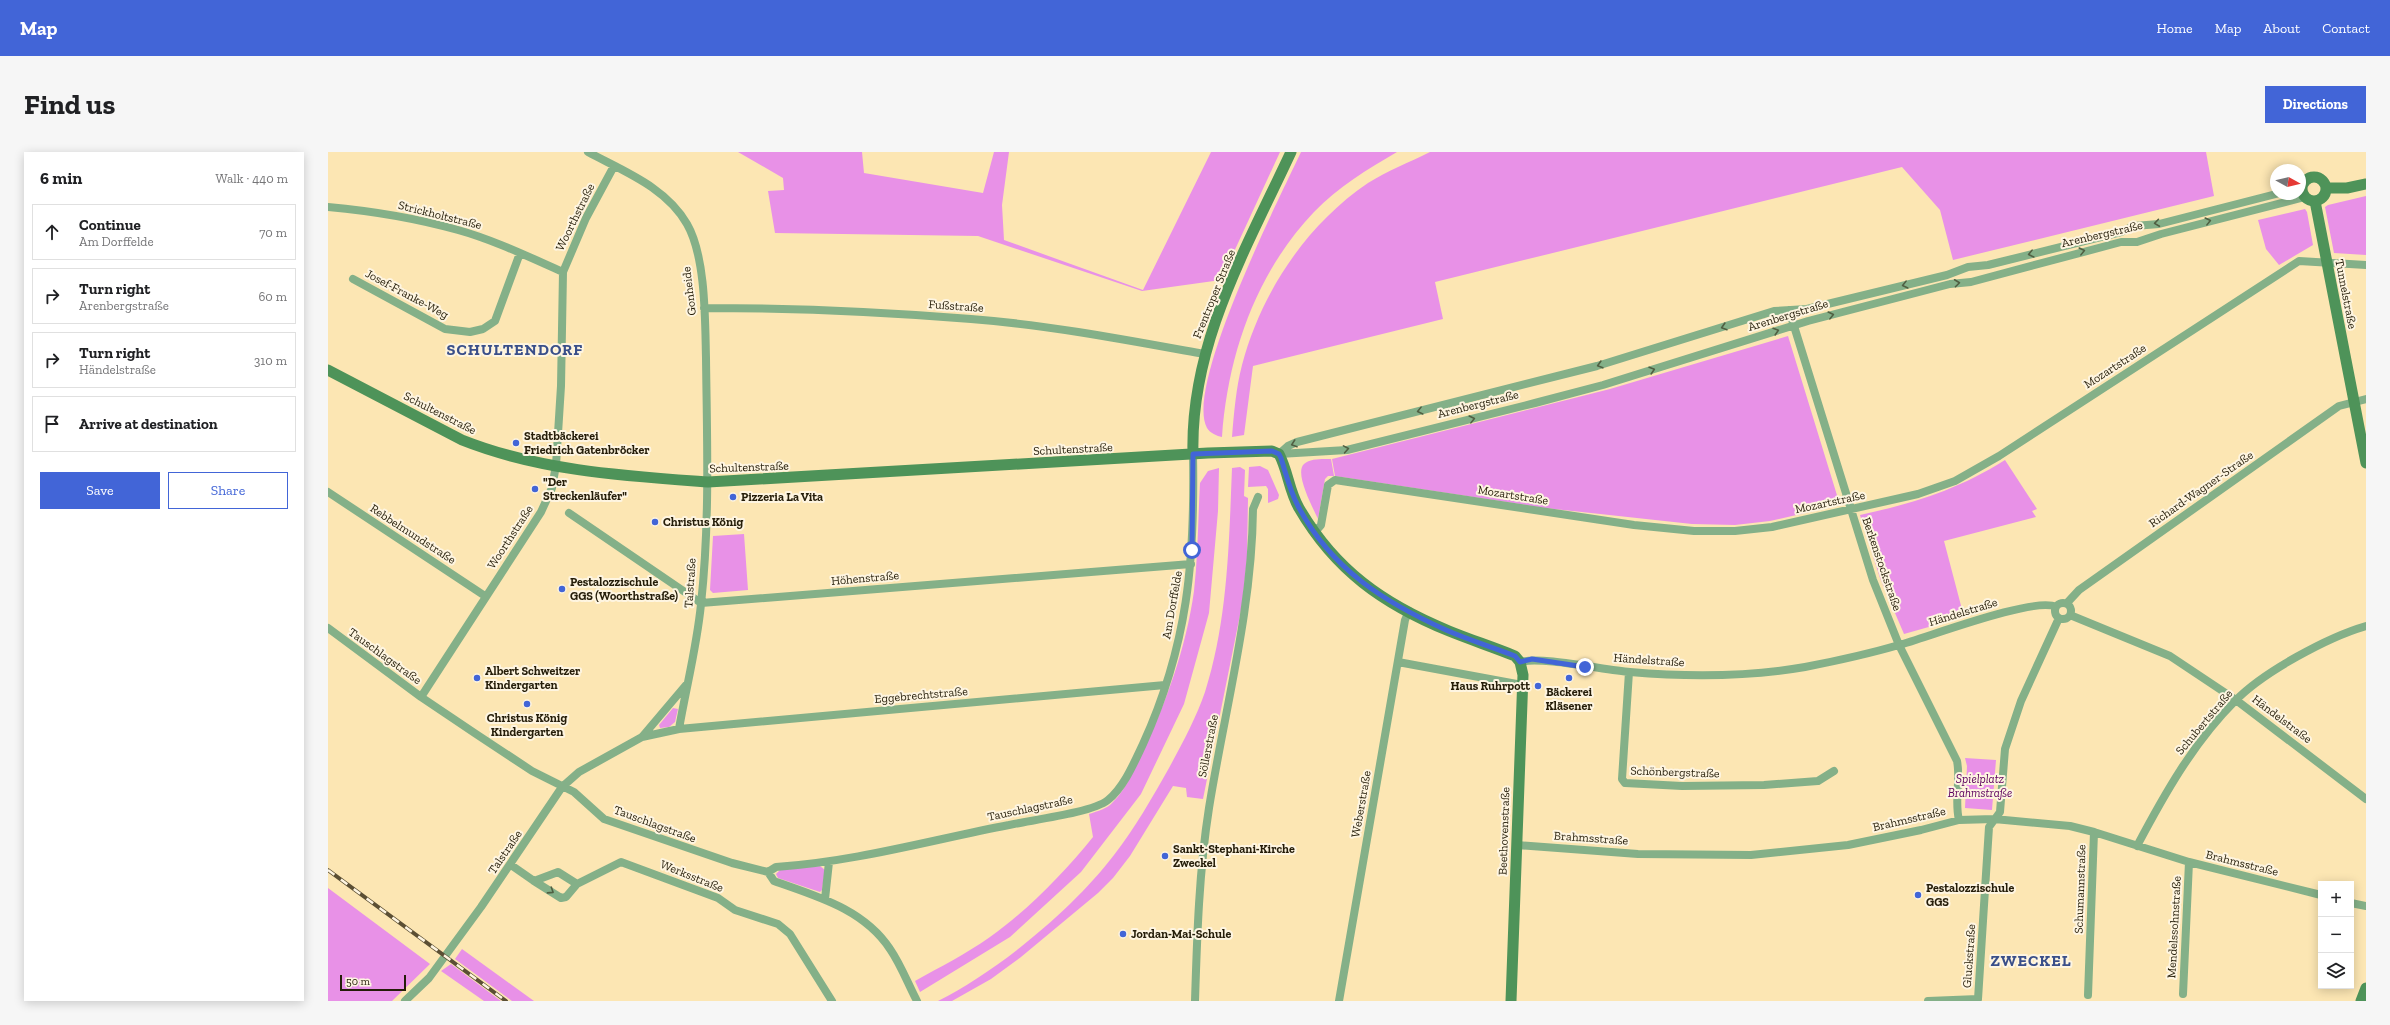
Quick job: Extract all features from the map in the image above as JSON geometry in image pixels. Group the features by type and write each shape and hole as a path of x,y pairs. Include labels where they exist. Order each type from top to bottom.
{"main road":[{"name":"Frentroper Straße","path":"1193,454 1193,412 1204,354 1230,284 1291,152"},
{"name":"Arenbergstraße","path":"2306,181 2314,176 2324,182 2326,188"},
{"path":"2306,194 2325,195 2326,188 2347,188 2366,184"},
{"name":"Tunnelstraße","path":"2306,197 2326,261 2366,463"},
{"name":"Schultenstraße","path":"328,370 462,440 504,454 556,465 629,476 708,482 1193,454"},
{"name":"Arenbergstraße","path":"1193,454 1272,451 1279,454"},
{"path":"1279,454 1298,506 1314,533 1336,560 1354,578 1409,611 1447,630 1515,656 1520,662"},
{"name":"Beethovenstraße","path":"1511,1001 1522,685 1520,662"},
{"path":"2361,1001 2366,988"}],"street":[{"name":"Gonheide","path":"588,152 644,182 662,195 687,223 694,240 704,308 708,482"},
{"name":"Woorthstraße","path":"421,697 485,596 541,512 552,488 556,465 561,386 563,272 586,218 617,168"},
{"name":"Arenbergstraße","path":"1279,454 1288,446 1297,442 1582,370 1774,311 1807,309 1947,275 1968,267 1988,265 2114,234 2134,226 2159,224 2270,196"},
{"name":"Arenbergstraße","path":"1279,454 1347,450 1535,403 1610,383 1793,326 1950,284 1971,282 2121,242 2137,242 2283,200"},
{"name":"Strickholtstraße","path":"328,207 407,218 444,226 490,240 563,272"},
{"name":"Josef-Franke-Weg","path":"353,279 445,329 470,332 483,329 495,321 520,253"},
{"name":"Mozartstraße","path":"1314,533 1322,525 1328,485 1335,480 1619,522 1694,531 1735,531 1772,527 1850,511 1918,494 1955,481 1999,456 2299,261 2326,261 2366,264"},
{"name":"Fußstraße","path":"704,308 776,308 971,319 1060,330 1204,354"},
{"name":"Berkenstockstraße","path":"1789,310 1850,511 1873,580 1899,645 1957,760 1959,772 1957,812 1959,820"},
{"name":"Richard-Wagner-Straße","path":"2067,604 2079,590 2339,406 2366,399"},
{"name":"Am Dorffelde","path":"1165,686 1178,644 1187,602 1191,564 1193,454"},
{"name":"Talstraße","path":"405,1001 429,978 511,865 562,787 579,772 642,737 679,729 701,603 708,482"},
{"name":"Rebbelmundstraße","path":"328,492 485,596"},
{"name":"Söllerstraße","path":"1195,1001 1204,846 1209,808 1248,598 1253,509 1258,496"},
{"path":"569,514 701,603"},
{"name":"Höhenstraße","path":"701,603 1191,564"},
{"path":"2060,603 2067,604 2071,608 2070,614 2065,619 2059,618 2055,613 2056,607 2060,603"},
{"name":"Händelstraße","path":"1520,662 1532,659 1629,672 1716,676 1756,674 1847,658 1899,645 2018,609 2040,604 2056,607"},
{"name":"Weberstraße","path":"1339,1001 1405,620 1409,611"},
{"name":"Händelstraße","path":"2070,614 2170,656 2236,700 2366,799"},
{"path":"1994,819 2000,812 2004,749 2021,701 2059,618"},
{"name":"Schubertstraße","path":"2137,846 2161,801 2186,762 2236,700 2269,675 2312,649 2366,626"},
{"name":"Tauschlagstraße","path":"328,628 421,697 532,771 574,792 604,819 732,863 768,872 774,881 825,899 859,917 877,932 890,948 916,1001"},
{"path":"1398,662 1522,685"},
{"name":"Schönbergstraße","path":"1629,672 1622,779 1625,783 1682,786 1764,785 1818,781 1834,771"},
{"name":"Talstraße","path":"642,737 687,685"},
{"name":"Eggebrechtstraße","path":"679,729 1165,686"},
{"name":"Tauschlagstraße","path":"768,872 776,867 829,862 1102,804 1117,790 1136,759 1165,686"},
{"name":"Brahmsstraße","path":"1517,845 1638,854 1751,855 1798,852 1848,845 1921,830 1959,820 1994,819 2070,826 2094,832 2189,862 2318,894"},
{"name":"Gluckstraße","path":"1928,1001 1978,998 1990,827 1994,819"},
{"name":"Schumannstraße","path":"2088,995 2094,832"},
{"name":"Werksstraße","path":"511,865 561,898 566,897 577,884 622,862 718,898 735,910 778,924 790,934 829,993 832,1001"},
{"path":"825,899 829,862"},
{"name":"Mendelssohnstraße","path":"2183,994 2189,862"},
{"path":"534,880 558,872 577,884"},
{"path":"2354,904 2366,906"}],"green space":[{"path":"738,152 862,152 864,173 983,193 994,152 1009,152 1002,205 1004,240 1143,290 1211,152 1280,152 1221,280 1142,291 978,236 775,233 768,191 784,190 783,178"},
{"path":"1301,152 1397,152 1354,179 1323,203 1294,236 1276,261 1248,316 1238,345 1225,406 1222,437 1220,437 1212,433 1207,428 1204,406 1209,374 1221,335 1256,248"},
{"path":"1430,152 2206,152 2214,196 1953,260 1940,210 1902,167 1435,282 1443,319 1253,366 1244,435 1232,437 1238,383 1250,338 1274,287 1289,263 1306,240 1325,219 1346,200 1375,179"},
{"path":"2366,196 2366,255 2334,253 2325,207"},
{"path":"2305,209 2307,212 2313,245 2279,265 2266,249 2258,220"},
{"path":"1788,336 1840,505 1770,521 1735,525 1692,524 1545,508 1335,476 1332,459 1610,389"},
{"path":"1317,459 1331,459 1334,476 1328,476 1325,479 1318,519 1305,491 1301,475 1302,468 1304,464 1310,461"},
{"path":"2005,460 2037,509 2032,511 2036,517 1944,541 1964,617 1904,634 1880,578 1860,515 1899,506 1935,494 1970,480"},
{"path":"1260,466 1268,470 1279,495 1278,499 1268,503 1268,489 1266,486 1248,487 1249,467"},
{"path":"1240,467 1245,470 1244,496 1248,498 1247,559 1242,605 1203,799 1187,797 1186,788 1173,786 1130,856 1113,878 1098,893 1021,957 991,979 952,1001 938,1001 985,973 1009,956 1033,937 1077,897 1097,876 1122,845 1143,813 1169,768 1197,711 1205,692 1213,665 1223,609 1226,581 1232,468"},
{"path":"1219,468 1218,511 1209,613 1184,704 1141,794 1081,872 1010,937 920,992 915,981 962,955 990,937 1018,915 1045,890 1093,837 1089,814 1102,810 1111,804 1122,792 1129,780 1167,696 1186,634 1194,591 1200,483 1208,471"},
{"path":"744,534 748,590 713,593 710,590 713,536"},
{"path":"673,708 678,709 675,722 669,727 660,728 659,725"},
{"name":"Spielplatz Brahmstraße","path":"1965,758 1996,760 1992,810 1965,808 1967,766"},
{"path":"820,866 825,870 822,890 820,892 778,878 776,874 780,870"},
{"path":"328,888 430,964 392,1001 328,1001"},
{"path":"462,949 534,1001 512,1001 455,959"},
{"path":"451,964 501,1001 484,1001 441,971"}],"railway":[{"path":"328,870 506,1001"}],"place":[{"name":"Stadtbäckerei Friedrich Gatenbröcker","path":"516,443"},
{"name":"\"Der Streckenläufer\"","path":"535,489"},
{"name":"Pizzeria La Vita","path":"733,497"},
{"name":"Christus König","path":"655,522"},
{"name":"Pestalozzischule GGS (Woorthstraße)","path":"562,589"},
{"name":"Albert Schweitzer Kindergarten","path":"477,678"},
{"name":"Bäckerei Kläsener","path":"1569,678"},
{"name":"Haus Ruhrpott","path":"1538,686"},
{"name":"Christus König Kindergarten","path":"527,704"},
{"name":"Sankt-Stephani-Kirche Zweckel","path":"1165,856"},
{"name":"Pestalozzischule GGS","path":"1918,895"},
{"name":"Jordan-Mai-Schule","path":"1123,934"}],"district":[{"name":"SCHULTENDORF","path":"515,349"},
{"name":"ZWECKEL","path":"2031,960"}],"route":[{"path":"1192,550 1194,484 1193,454 1272,451 1279,454 1293,496 1314,533 1328,551 1354,578 1409,611 1474,642 1515,656 1520,662 1532,659 1585,667"}]}
